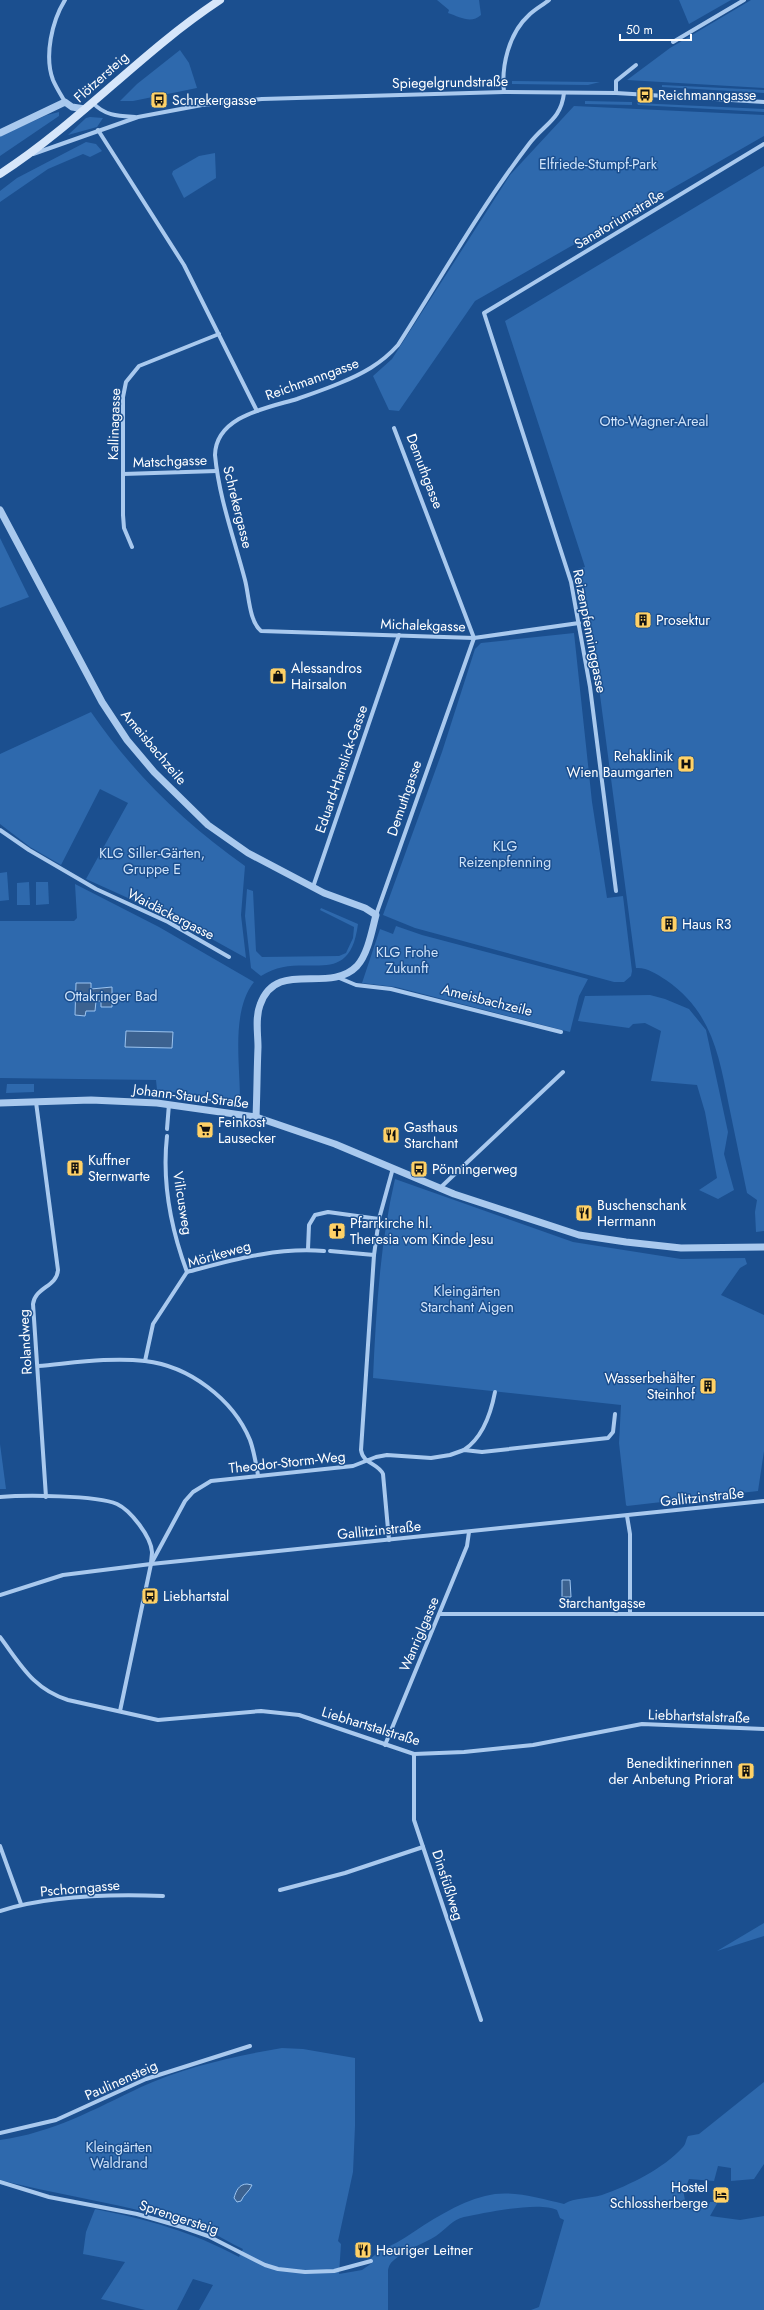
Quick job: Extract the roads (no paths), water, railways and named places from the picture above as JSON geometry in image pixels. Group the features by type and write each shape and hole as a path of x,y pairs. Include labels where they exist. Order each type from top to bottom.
{"main road":[{"name":"Flötzersteig","path":"0,174 28,156 93,103 148,53 220,0"}],"street":[{"path":"65,0 56,21 50,52 53,80 65,102 72,107 85,109"},
{"path":"504,92 505,60 516,33 529,15 549,0"},
{"path":"673,42 744,0"},
{"path":"616,94 616,81 636,65"},
{"name":"Spiegelgrundstraße","path":"28,156 138,117 202,105 262,99 504,92 616,94 764,102"},
{"name":"Reichmanngasse","path":"258,411 340,383 374,367 388,356 398,345 503,178 535,136 560,112 564,93"},
{"name":"Flötzersteig","path":"0,133 65,102"},
{"name":"Spiegelgrundstraße","path":"93,103 98,108 111,115 138,117"},
{"path":"98,130 184,265 258,411"},
{"name":"Sanatoriumstraße","path":"484,313 764,144"},
{"name":"Reizenpfenninggasse","path":"484,313 571,582 590,687 616,891"},
{"name":"Kallinagasse","path":"132,548 123,515 123,397 129,376 139,366 219,334"},
{"name":"Schrekergasse","path":"258,411 232,423 221,435 215,447 216,471 256,625 261,631 266,633"},
{"name":"Demuthgasse","path":"256,1117 258,1018 263,998 268,991 285,980 336,977 348,972 361,960 474,638 394,428"},
{"name":"Matschgasse","path":"123,474 216,471"},
{"name":"Ameisbachzeile","path":"0,510 102,702 140,756 178,797 208,825 248,853 313,887 365,908 376,915"},
{"name":"Michalekgasse","path":"266,633 474,638 579,623"},
{"name":"Eduard-Hanslick-Gasse","path":"313,887 399,635"},
{"name":"Waidäckergasse","path":"0,830 29,850 96,889 168,922 229,957"},
{"name":"Ameisbachzeile","path":"336,977 356,985 390,989 561,1032"},
{"path":"440,1188 563,1072"},
{"name":"Johann-Staud-Straße","path":"0,1103 91,1100 170,1104 256,1117 335,1144 440,1188 566,1231 592,1237 681,1248 764,1247"},
{"name":"Rolandweg","path":"36,1102 58,1270 56,1278 38,1292 34,1301 46,1498"},
{"path":"167,1130 170,1104"},
{"name":"Vilicusweg","path":"167,1136 165,1152 167,1190 172,1222 186,1272"},
{"path":"389,1540 383,1474 381,1469 365,1460 361,1450 374,1255 379,1219 393,1168"},
{"path":"308,1249 309,1225 315,1215 328,1212 379,1219"},
{"name":"Mörikeweg","path":"145,1361 153,1324 186,1272 265,1252 308,1249 324,1251"},
{"path":"330,1251 374,1255"},
{"path":"38,1366 100,1361 145,1361 174,1369 189,1376 214,1392 226,1404 249,1439 258,1476"},
{"path":"464,1450 470,1445 483,1427 495,1392"},
{"name":"Theodor-Storm-Weg","path":"151,1564 185,1501 192,1492 211,1481 353,1466 365,1460 387,1455 440,1458 464,1450 482,1452 608,1438 613,1432 615,1414"},
{"path":"0,1497 103,1500 125,1508 133,1515 148,1541 152,1551 151,1564 120,1711"},
{"name":"Gallitzinstraße","path":"0,1595 64,1575 151,1564 764,1501"},
{"path":"627,1516 630,1534 630,1614"},
{"name":"Wanriglgasse","path":"385,1744 467,1546 469,1532"},
{"name":"Starchantgasse","path":"440,1614 764,1614"},
{"name":"Liebhartstalstraße","path":"0,1637 30,1676 47,1693 68,1700 158,1720 261,1711 298,1715 414,1754 464,1752 533,1745 642,1724 764,1729"},
{"name":"Dinsfüßlweg","path":"414,1754 414,1820 481,2020"},
{"path":"0,1846 20,1904"},
{"path":"280,1890 345,1873 423,1847"},
{"name":"Pschorngasse","path":"0,1911 20,1904 110,1894 163,1896"},
{"name":"Paulinensteig","path":"0,2133 56,2120 146,2079 250,2046"},
{"name":"Sprengersteig","path":"0,2182 49,2197 137,2214 182,2227 208,2236 265,2265 278,2269 305,2272 334,2271 371,2261"}],"place":[{"name":"Reichmanngasse","path":"645,95"},
{"name":"Schrekergasse","path":"159,100"},
{"name":"Prosektur","path":"643,620"},
{"name":"Alessandros Hairsalon","path":"278,676"},
{"name":"Rehaklinik Wien Baumgarten","path":"686,764"},
{"name":"Haus R3","path":"669,924"},
{"name":"Feinkost Lausecker","path":"205,1130"},
{"name":"Gasthaus Starchant","path":"391,1135"},
{"name":"Kuffner Sternwarte","path":"75,1168"},
{"name":"Pönningerweg","path":"419,1169"},
{"name":"Buschenschank Herrmann","path":"584,1213"},
{"name":"Pfarrkirche hl. Theresia vom Kinde Jesu","path":"337,1231"},
{"name":"Wasserbehälter Steinhof","path":"708,1386"},
{"name":"Liebhartstal","path":"150,1596"},
{"name":"Benediktinerinnen der Anbetung Priorat","path":"746,1771"},
{"name":"Hostel Schlossherberge","path":"721,2195"},
{"name":"Heuriger Leitner","path":"363,2250"}],"park label":[{"name":"Elfriede-Stumpf-Park","path":"598,164"},
{"name":"Otto-Wagner-Areal","path":"654,421"},
{"name":"KLG Reizenpfenning","path":"505,854"},
{"name":"KLG Siller-Gärten, Gruppe E","path":"152,862"},
{"name":"KLG Frohe Zukunft","path":"407,960"},
{"name":"Ottakringer Bad","path":"111,996"},
{"name":"Kleingärten Starchant Aigen","path":"467,1300"},
{"name":"Kleingärten Waldrand","path":"119,2156"}]}
